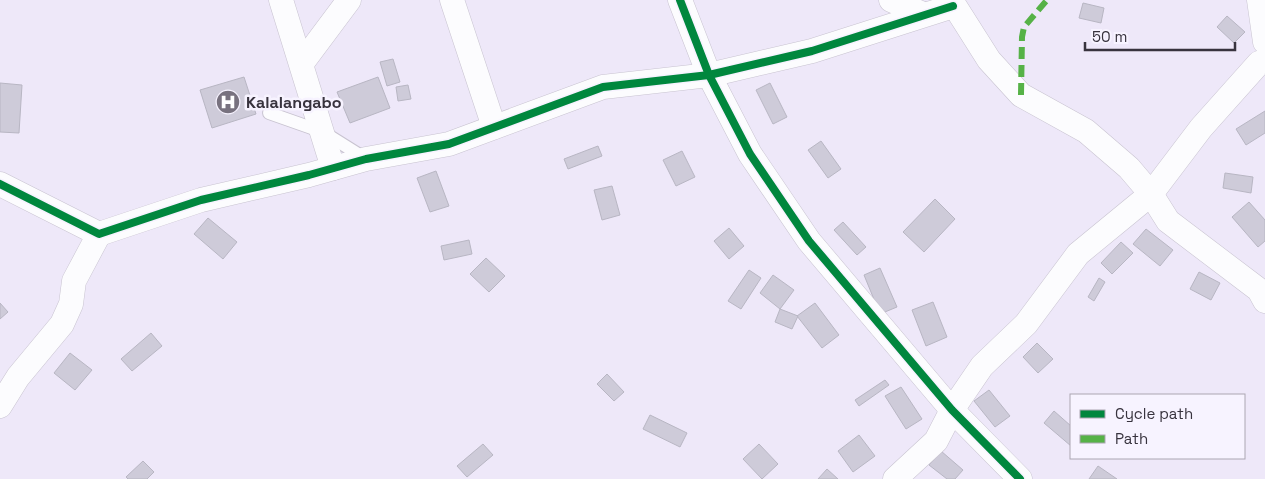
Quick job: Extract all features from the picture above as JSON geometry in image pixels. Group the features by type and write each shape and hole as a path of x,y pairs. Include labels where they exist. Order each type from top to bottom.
{"street":[{"path":"281,0 333,168"},
{"path":"302,63 349,0"},
{"path":"452,0 494,127"},
{"path":"680,0 710,75 750,154 809,241 952,410 1020,479"},
{"path":"891,0 923,14"},
{"path":"1258,0 1265,42"},
{"path":"0,406 18,377 62,324 71,304 74,281 99,234 202,200 366,159 449,144 603,87 710,75 812,50 952,3 989,60 1022,94 1086,130 1129,168 1151,194 1168,221 1259,290 1265,301"},
{"path":"896,479 936,441 952,410 982,366 1026,324 1078,254 1151,194 1201,128 1259,63 1265,61"},
{"path":"0,184 99,234"}],"lane":[{"path":"269,113 323,132 366,159"}],"building":[{"path":"1083,3 1104,8 1101,23 1079,18"},
{"path":"1227,16 1245,32 1234,43 1217,27"},
{"path":"393,59 400,82 387,86 380,62"},
{"name":"Kalalangabo","path":"244,77 256,114 212,128 200,90"},
{"path":"378,77 390,108 350,123 337,92"},
{"path":"0,83 22,85 19,133 0,132"},
{"path":"770,83 787,117 773,124 756,90"},
{"path":"408,85 411,99 398,101 396,87"},
{"path":"1265,111 1265,133 1246,145 1236,129"},
{"path":"821,141 841,169 828,178 808,150"},
{"path":"598,146 602,156 568,169 564,159"},
{"path":"682,151 695,177 676,186 663,160"},
{"path":"436,171 449,206 430,212 417,178"},
{"path":"1225,173 1253,177 1251,193 1223,188"},
{"path":"612,186 620,215 602,220 594,190"},
{"path":"935,199 955,219 924,252 903,232"},
{"path":"1249,202 1265,220 1265,241 1258,247 1232,217"},
{"path":"208,218 237,242 223,259 194,234"},
{"path":"843,222 866,247 857,255 834,230"},
{"path":"729,228 744,246 729,259 714,241"},
{"path":"1146,229 1173,250 1160,266 1133,244"},
{"path":"469,240 472,254 444,260 441,246"},
{"path":"1121,242 1133,253 1112,274 1101,263"},
{"path":"486,258 505,276 489,292 470,274"},
{"path":"880,268 897,307 880,314 864,275"},
{"path":"749,270 761,278 741,309 728,301"},
{"path":"1199,272 1220,283 1211,300 1190,289"},
{"path":"773,275 794,290 780,309 760,293"},
{"path":"1099,278 1105,282 1094,301 1088,297"},
{"path":"933,302 947,337 926,346 912,310"},
{"path":"0,303 8,312 0,319"},
{"path":"815,303 839,335 822,348 797,316"},
{"path":"780,309 798,316 792,329 775,322"},
{"path":"151,333 162,346 132,371 121,359"},
{"path":"1037,343 1053,359 1038,373 1023,357"},
{"path":"70,353 92,370 75,390 54,373"},
{"path":"607,374 624,392 614,401 597,384"},
{"path":"885,380 889,385 859,406 855,400"},
{"path":"901,387 922,419 906,429 885,396"},
{"path":"989,390 1010,416 995,427 974,401"},
{"path":"1054,411 1070,425 1070,445 1044,423"},
{"path":"650,415 687,433 680,447 643,429"},
{"path":"859,435 875,456 853,472 838,451"},
{"path":"483,444 493,455 467,477 457,466"},
{"path":"759,444 778,464 762,479 743,459"},
{"path":"941,451 963,470 955,479 947,479 929,465"},
{"path":"143,461 154,472 147,479 128,479 126,477"},
{"path":"1098,466 1117,479 1089,479"},
{"path":"827,469 838,479 818,479"}],"marked path":[{"path":"1021,95 1022,37 1024,27 1047,0"}],"cycle path":[{"path":"680,0 709,75 750,154 809,241 952,410 1020,479"},
{"path":"0,184 99,234 201,200 309,175 366,159 449,144 603,87 709,75 812,51 953,6"}],"place":[{"name":"Kalalangabo","path":"228,102"}]}
